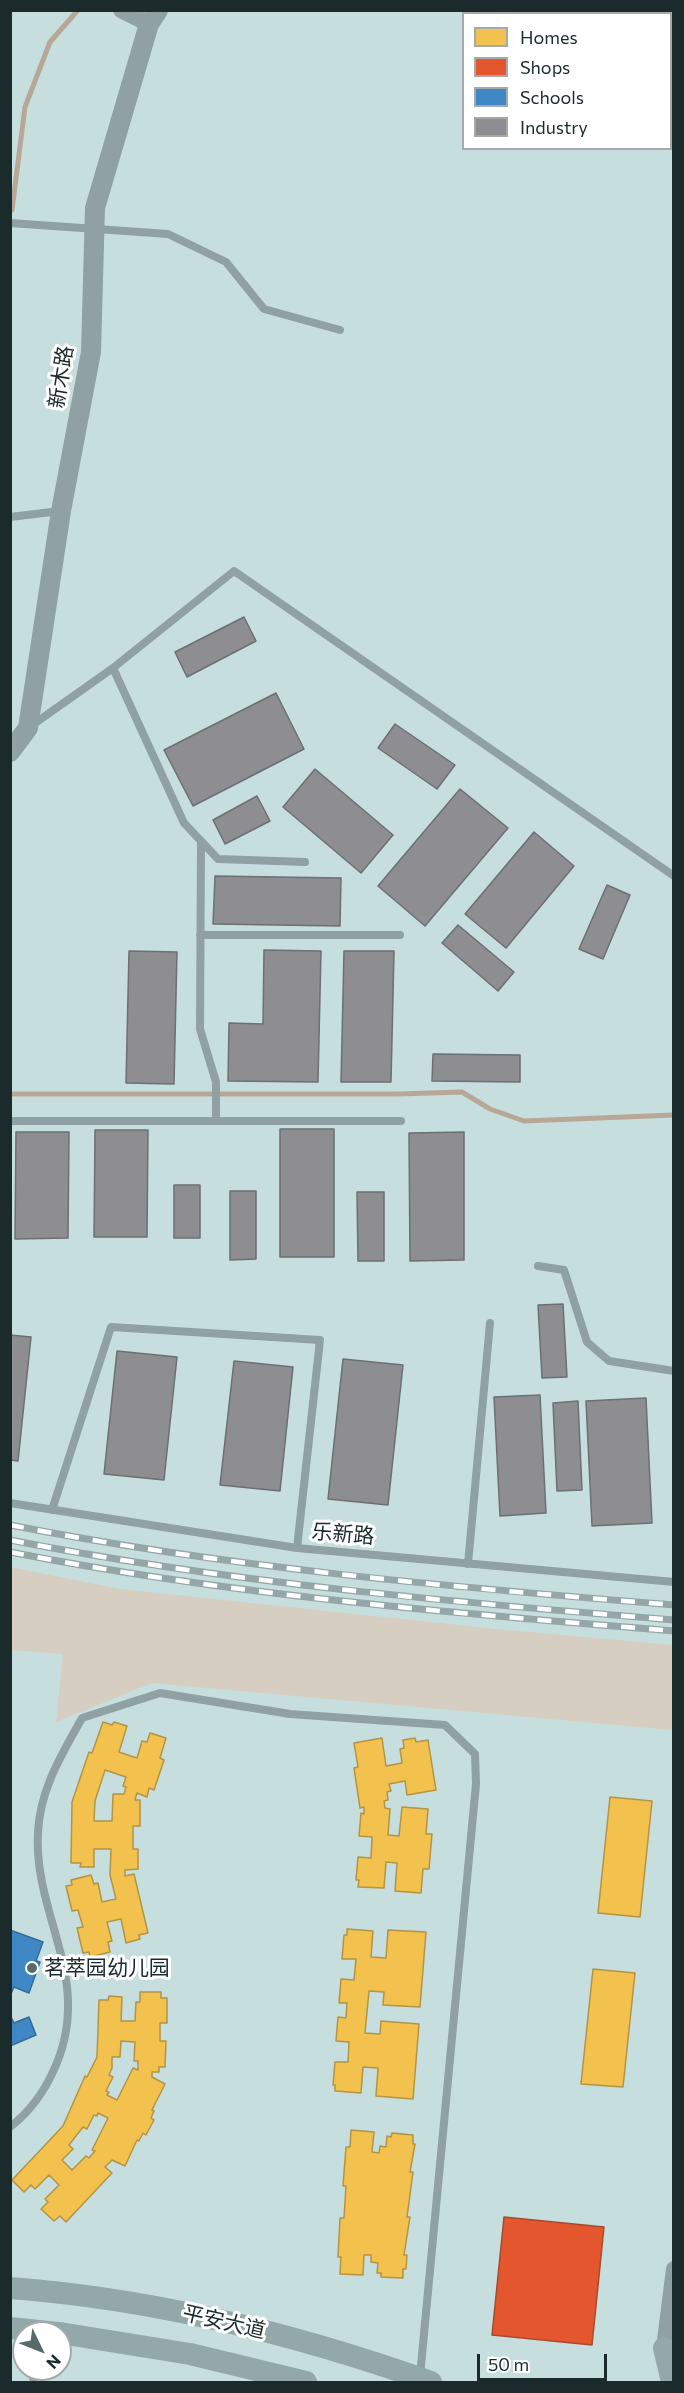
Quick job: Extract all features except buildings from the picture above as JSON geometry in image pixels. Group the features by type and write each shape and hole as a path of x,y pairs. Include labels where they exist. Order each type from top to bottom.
{"main road":[{"name":"平安大道","path":"10,2288 76,2295 198,2316 319,2345 425,2380"},
{"name":"平安大道","path":"72,2335 190,2354 306,2382"},
{"path":"658,2382 664,2348"},
{"path":"664,2348 672,2382"}],"street":[{"path":"121,10 154,17"},
{"name":"新木路","path":"10,752 28,728 61,511 91,352 95,208 154,17"},
{"path":"664,2348 674,2269"}],"lane":[{"path":"10,223 168,234 226,262 264,309 340,330"},
{"path":"10,517 61,511"},
{"path":"28,728 113,668 234,571 674,876"},
{"path":"113,668 184,823 218,859 305,862"},
{"path":"201,841 200,1029 216,1082 216,1121"},
{"path":"200,935 399,935"},
{"path":"10,1121 400,1121"},
{"path":"538,1266 564,1270 587,1342 609,1361 674,1371"},
{"path":"468,1564 490,1323"},
{"path":"52,1510 111,1327 320,1340 297,1548"},
{"name":"乐新路","path":"10,1503 297,1548 674,1582"},
{"path":"10,2127 30,2108 42,2092 56,2066 65,2037 68,2017 66,1975 40,1871 38,1832 40,1812 52,1772 82,1718 160,1693 290,1714 445,1725 475,1754 476,1784 425,2380"}],"shaded area":[{"path":"10,1567 120,1589 496,1629 673,1645 673,1730 152,1683 56,1722 63,1654 11,1650"}],"waterway":[{"path":"12,210 25,107 50,42 78,10"},
{"path":"10,1094 462,1092 490,1109 524,1121 674,1115"}],"railway":[{"path":"10,1525 175,1553 258,1564 424,1583 674,1605"},
{"path":"10,1540 92,1555 258,1579 424,1598 674,1620"},
{"path":"10,1552 175,1580 341,1601 674,1631"}],"place":[{"name":"茗萃园幼儿园","path":"32,1968"}]}
